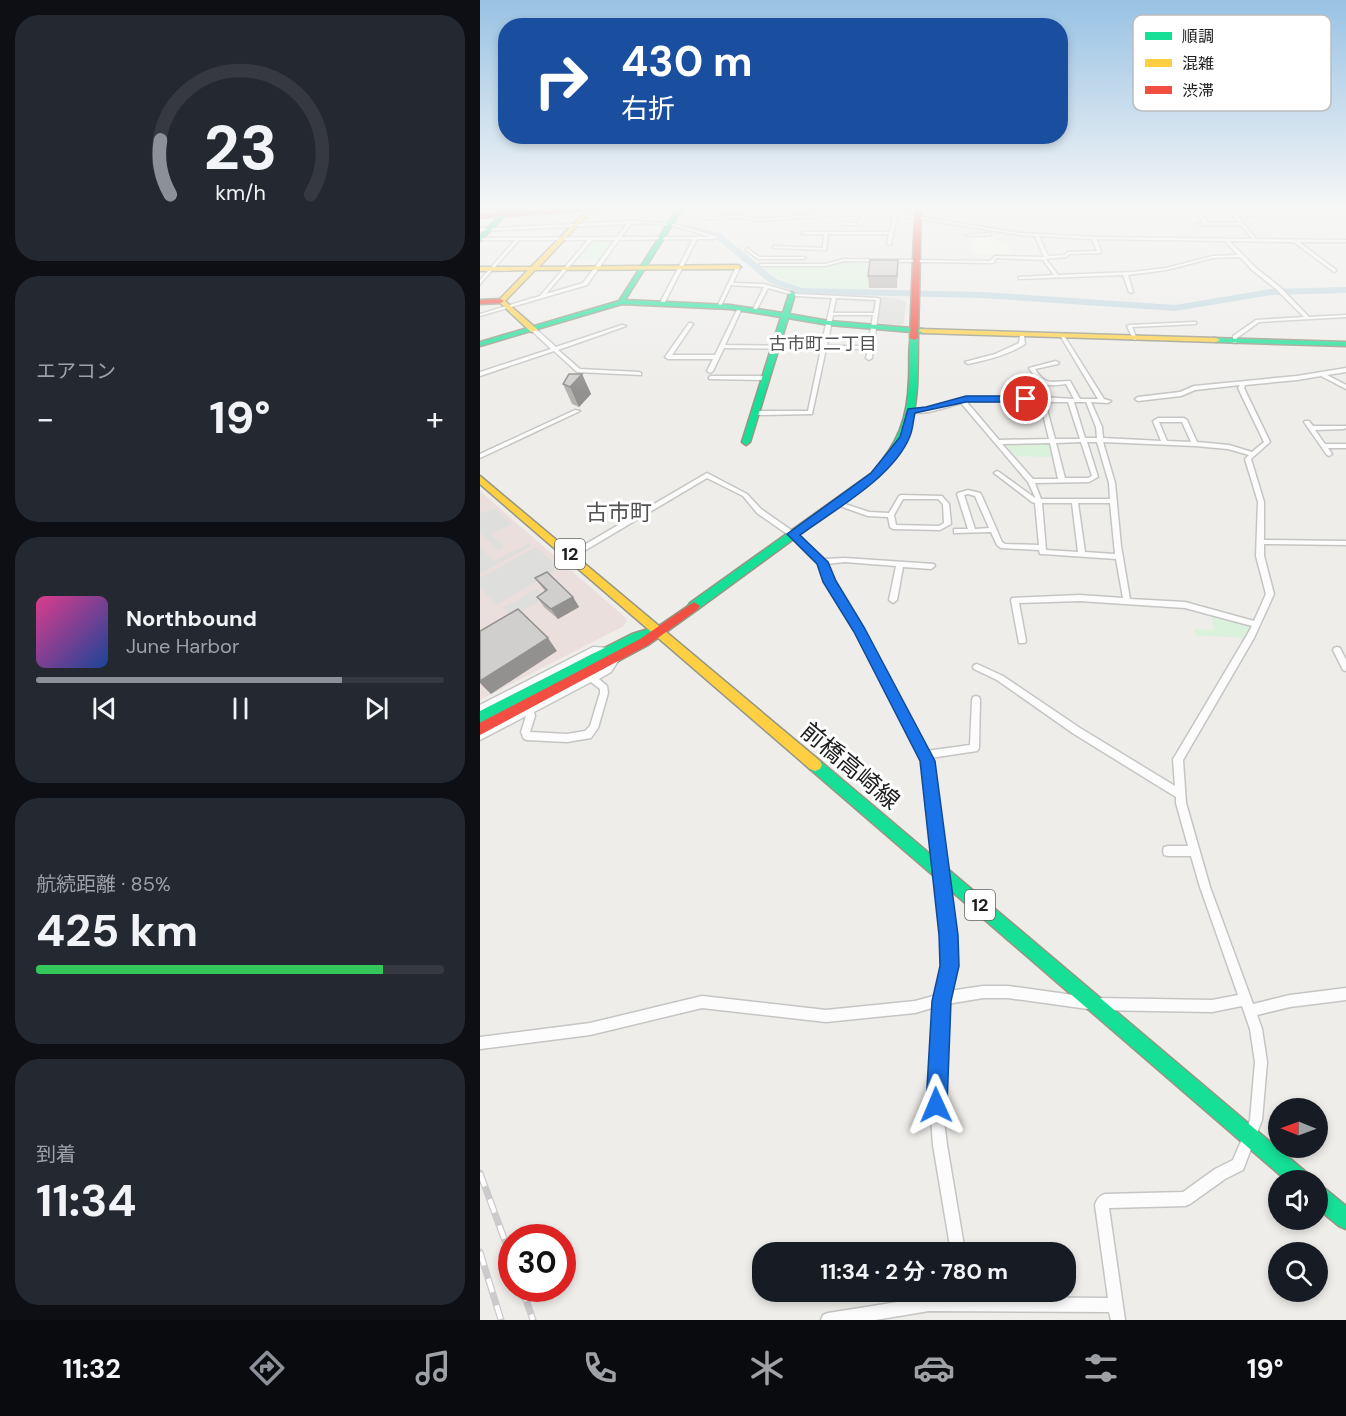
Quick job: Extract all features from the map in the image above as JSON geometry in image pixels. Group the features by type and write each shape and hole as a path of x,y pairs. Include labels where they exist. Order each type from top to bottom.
{"street":[{"path":"504,304 529,271"},
{"path":"542,296 563,271"},
{"path":"480,315 504,304 585,284 595,271"},
{"path":"621,302 641,271"},
{"path":"662,303 678,271"},
{"path":"719,306 736,271"},
{"path":"480,729 659,630 874,475 892,457 905,437 911,411 916,271"},
{"path":"1053,271 1057,277"},
{"path":"1021,278 1150,271"},
{"path":"1258,271 1308,318"},
{"path":"1125,273 1131,292"},
{"path":"730,285 767,286 792,294 878,299 869,358"},
{"path":"754,311 767,286"},
{"path":"746,442 792,294"},
{"path":"755,413 810,413 834,297"},
{"path":"854,314 856,298"},
{"path":"480,302 504,304 579,372 639,375"},
{"path":"480,346 608,304 621,302 740,308 785,316 830,318 874,328 913,331 1346,344"},
{"path":"740,308 721,346 711,374 766,378"},
{"path":"830,318 854,314 876,314"},
{"path":"1235,342 1234,338 1256,321 1346,316"},
{"path":"1135,339 1130,325 1194,323"},
{"path":"691,324 668,357 717,357"},
{"path":"480,374 624,326"},
{"path":"968,362 998,357 1014,350 1022,344 1022,336"},
{"path":"911,411 927,410 962,400 1105,401 1063,337"},
{"path":"721,346 871,348"},
{"path":"1031,481 1089,480 1095,477 1068,382 1045,384 1040,382 1032,368 1056,363"},
{"path":"1138,399 1181,394 1194,388 1323,375 1346,370"},
{"path":"1323,375 1346,387"},
{"path":"1007,1302 1117,1312 1102,1205 1105,1201 1185,1199 1220,1174 1238,1165 1256,1120 1261,1062 1247,1005 1205,887 1181,795 1178,759 1223,685 1270,594 1261,563 1262,504 1248,459 1251,454 1265,447 1267,442 1241,388 1243,384"},
{"path":"1042,399 1062,480"},
{"path":"962,400 1031,481 1039,502 1042,548 1046,553 1119,557"},
{"path":"1088,401 1112,478 1119,557 1127,601"},
{"path":"480,456 577,411"},
{"path":"1165,443 1156,422 1158,420 1184,420 1195,444"},
{"path":"1338,420 1345,429"},
{"path":"1329,454 1309,425 1345,429"},
{"path":"998,442 1101,440 1195,444 1228,447 1251,454"},
{"path":"1324,446 1346,446"},
{"path":"997,473 1028,498 1039,502 1114,501"},
{"path":"571,555 707,476 739,491 822,562 830,582 860,630 925,755 929,773 949,966 941,1001 936,1074 938,1123 956,1242"},
{"name":"前橋高崎線","path":"480,479 1288,1170"},
{"path":"972,531 960,494 968,492 978,494 999,543 1004,546 1042,548"},
{"path":"901,497 940,497 946,504 948,524 940,528 893,527 891,515 901,497"},
{"path":"1075,502 1082,555"},
{"path":"836,503 868,514 891,515"},
{"path":"956,531 994,530"},
{"path":"1260,542 1346,543"},
{"path":"822,562 845,560 931,566"},
{"path":"893,600 900,565"},
{"path":"1022,641 1015,600 1080,598 1185,605 1255,624"},
{"path":"480,709 593,650 607,657 611,668 480,736"},
{"path":"1337,650 1346,668"},
{"path":"480,717 607,657"},
{"path":"978,667 1000,678 1077,731 1181,795"},
{"path":"529,711 531,716 525,732 527,736 567,738 588,735 594,728 604,693 604,688 592,678"},
{"path":"925,755 974,748 976,700"},
{"path":"1168,850 1196,851"},
{"path":"480,1044 590,1029 702,1002 720,1002 826,1016 895,1009 941,1001 949,997 1000,992 1095,1004 1212,1006 1247,1005 1346,994"},
{"path":"1328,1202 1344,1212"},
{"path":"828,1320 934,1302"}],"shaded area":[{"path":"880,297 896,298 906,302 904,323 898,326 878,323"},
{"path":"480,491 627,619 624,626 480,700"},
{"path":"495,509 512,524 490,534 504,547 498,550 480,533 480,513"},
{"path":"529,543 531,546 480,574 480,547 494,561"},
{"path":"536,547 560,568 496,605 480,588 480,578"},
{"path":"537,589 547,597 512,617 503,608"}],"green space":[{"path":"770,271 870,271 867,290 812,288 788,282"},
{"path":"1048,442 1052,457 1015,456 1005,444"},
{"path":"1211,614 1250,626 1244,640 1237,637 1196,636 1194,629 1214,630"}],"building":[{"path":"869,271 897,271 897,276 868,276"},
{"path":"569,374 582,374 570,387 563,384"},
{"path":"547,572 573,597 551,609 537,597 547,590 535,578"},
{"path":"518,609 548,638 480,681 480,631"}],"waterway":[{"path":"760,271 773,281 802,291 983,295 1175,308 1205,305 1271,292 1346,290"}],"railway":[{"path":"480,1173 499,1224"},
{"path":"480,1252 501,1320"},
{"path":"527,1302 533,1320"}],"traffic: fast":[{"path":"616,305 621,302 641,271"},
{"path":"746,442 792,294"},
{"path":"480,344 621,302 730,307 829,323 923,331"},
{"path":"694,606 875,475 890,458 907,427 911,411 914,338"},
{"path":"1216,340 1346,344"},
{"path":"480,717 636,637 655,631"},
{"path":"815,765 1288,1170"},
{"path":"1328,1204 1346,1219"}],"traffic: slow":[{"path":"531,271 501,301 534,330"},
{"path":"923,331 1216,340"},
{"path":"480,479 815,765"}],"traffic: jam":[{"path":"914,338 916,271"},
{"path":"480,302 501,301"},
{"path":"480,729 644,642 694,606"}],"district":[{"name":"古市町二丁目","path":"823,344"},
{"name":"古市町","path":"619,512"}],"route":[{"path":"936,1105 941,1001 949,966 948,935 927,761 860,630 830,582 822,562 792,534 886,464 905,437 911,411 927,410 966,399 1026,399"}]}
